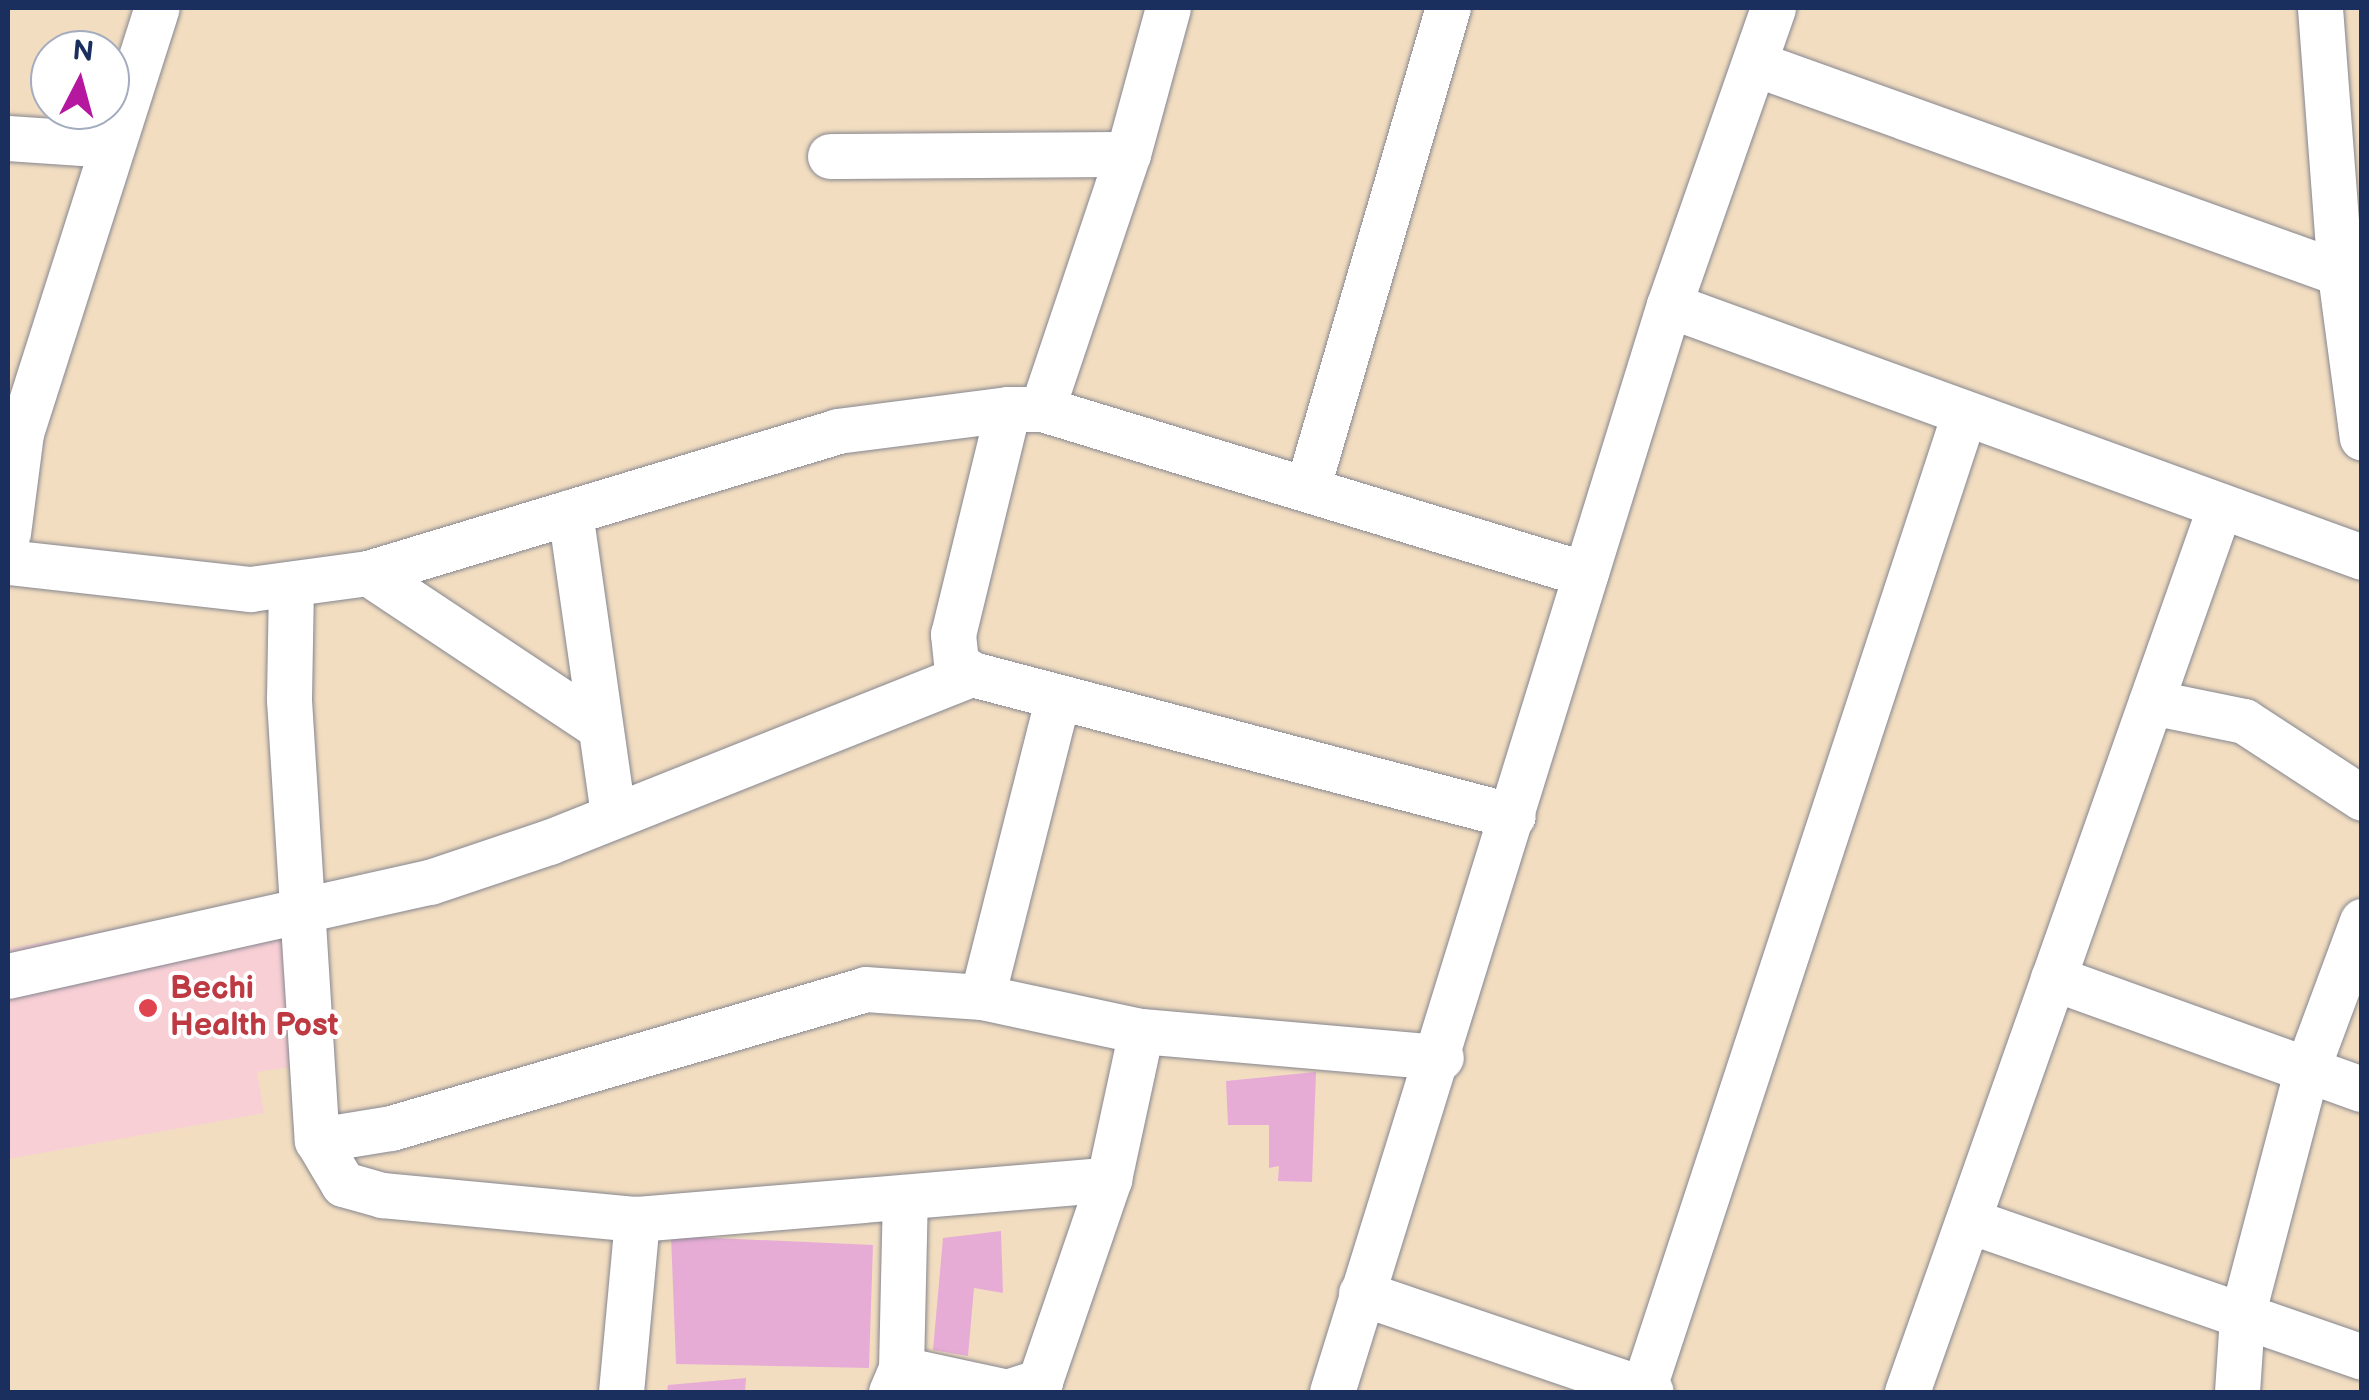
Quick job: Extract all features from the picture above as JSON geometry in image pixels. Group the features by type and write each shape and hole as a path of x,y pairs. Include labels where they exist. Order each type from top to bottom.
{"street":[{"path":"8,533 14,429 157,8"},
{"path":"1168,8 1128,154 1025,409 953,634 956,663 972,674 1513,816"},
{"path":"1308,486 1448,8"},
{"path":"1332,1392 1360,1293 1441,1057 1669,305 1773,8"},
{"path":"2320,8 2351,277 2362,438"},
{"path":"1756,64 2351,277"},
{"path":"8,138 111,145"},
{"path":"830,156 1128,154"},
{"path":"1669,305 2362,557"},
{"path":"8,562 250,590 368,573 837,431 1025,409 1308,486 1586,574"},
{"path":"1360,1293 1647,1391 1964,414"},
{"path":"1908,1392 2220,506"},
{"path":"570,512 597,724 613,814"},
{"path":"368,573 597,724"},
{"path":"291,584 290,700 317,1140 342,1184 382,1195 637,1220 1109,1180"},
{"path":"8,976 430,882 972,674"},
{"path":"982,997 1058,697"},
{"path":"2151,702 2244,722 2362,798"},
{"path":"2236,1392 2242,1316 2306,1069 2362,922"},
{"path":"2053,978 2362,1089"},
{"path":"317,1140 391,1128 865,989 982,997 1141,1031 1441,1057"},
{"path":"906,1196 896,1380 1007,1392 1040,1381 1109,1180 1141,1031"},
{"path":"621,1392 637,1220"},
{"path":"1970,1220 2362,1357"}],"shaded area":[{"name":"Bechi Health Post","path":"282,897 291,1067 257,1072 264,1113 8,1159 8,949"}],"building":[{"path":"1316,1072 1312,1182 1278,1181 1279,1166 1269,1168 1269,1125 1228,1125 1226,1081"},
{"path":"1001,1231 1003,1293 974,1288 968,1356 933,1350 943,1238"},
{"path":"671,1236 873,1245 869,1368 676,1364"},
{"path":"746,1378 745,1392 667,1392 668,1385"}],"place":[{"name":"Bechi Health Post","path":"148,1008"}]}
